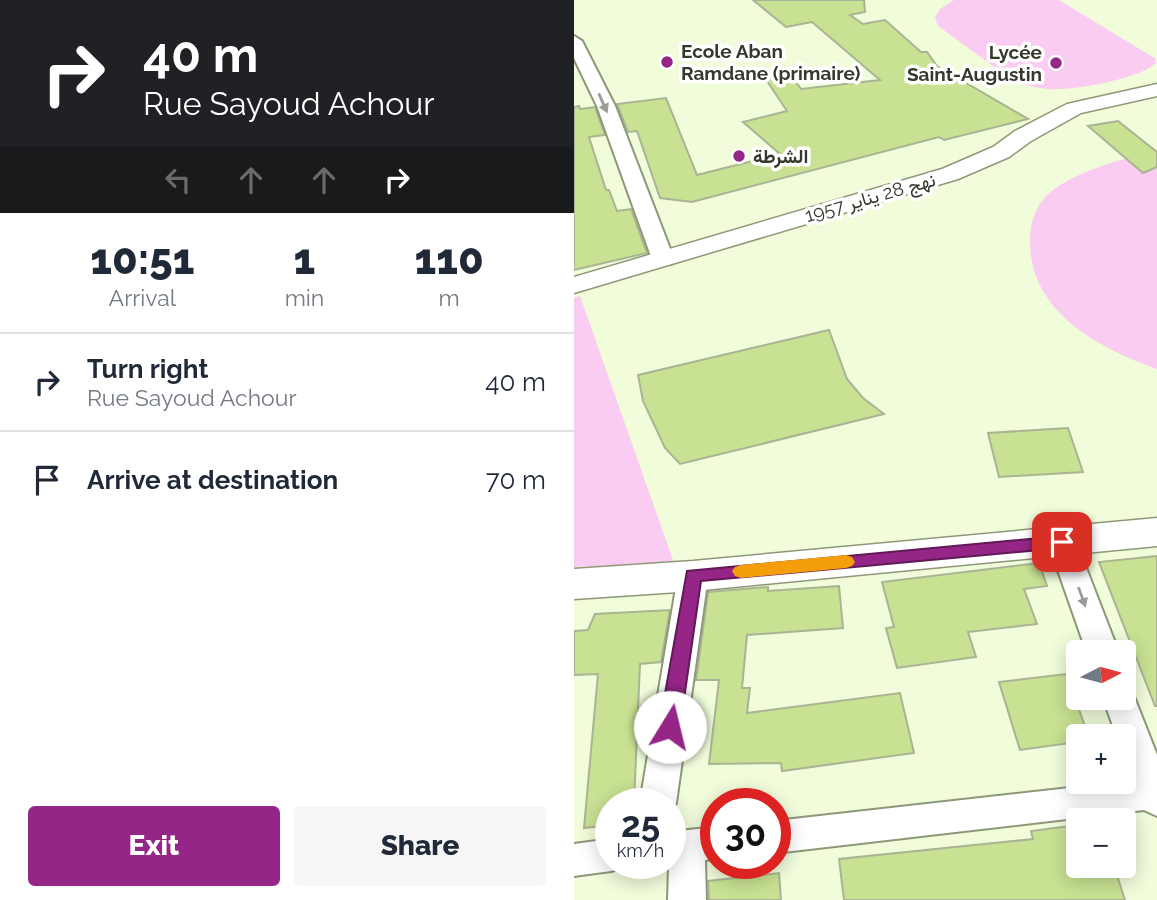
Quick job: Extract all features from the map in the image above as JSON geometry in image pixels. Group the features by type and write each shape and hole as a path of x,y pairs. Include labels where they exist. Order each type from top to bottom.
{"main road":[{"path":"574,584 693,576 1157,532"}],"street":[{"path":"574,41 606,106 663,259"},
{"name":"نهج 28 يناير 1957","path":"574,285 950,174 1001,152 1023,136 1074,108 1157,90"},
{"path":"1062,542 1098,640"},
{"path":"660,788 693,576"},
{"path":"791,835 1156,796 1124,710"},
{"path":"687,900 691,846"},
{"path":"574,860 595,857"}],"shaded area":[{"path":"954,0 1059,0 1156,59 1155,64 1135,75 1088,86 1049,89 1025,85 1012,80 938,26 935,17 940,9"},
{"path":"1157,151 1157,369 1092,338 1055,308 1042,289 1033,268 1030,237 1034,217 1048,194 1072,178"},
{"path":"580,296 674,563 574,567 574,298"}],"building":[{"path":"753,0 864,0 865,12 850,15 863,24 885,20 921,52 927,52 937,66 1028,119 944,140 939,137 692,202 660,198 637,131 628,132 617,104 666,98 697,175 780,154 743,122 787,111 761,72 787,69 801,89 880,80 812,22 786,27"},
{"path":"579,106 580,109 595,107 605,135 589,137 606,190 609,190 617,211 631,209 647,253 574,270 574,107"},
{"path":"1118,121 1157,152 1157,167 1143,173 1088,126"},
{"path":"829,330 847,379 863,398 884,414 680,464 665,448 643,401 638,375"},
{"path":"1068,428 1083,472 999,477 988,433"},
{"path":"1157,556 1157,706 1136,657 1136,640 1129,640 1099,562"},
{"path":"1039,563 1047,586 1024,589 1037,624 968,632 976,657 897,668 886,628 894,627 882,582"},
{"path":"839,586 843,628 747,635 742,688 750,688 747,713 900,693 914,753 782,771 781,763 709,764 719,680 696,680 708,592 768,587 768,591"},
{"path":"670,610 661,662 640,664 635,788 595,788 595,827 584,828 598,674 574,675 574,631 588,630 595,614"},
{"path":"1066,674 1066,710 1079,710 1084,724 1066,724 1066,744 1020,750 999,682"},
{"path":"1066,827 1066,878 1118,878 1125,900 844,900 839,859 1033,839 1031,831"},
{"path":"779,879 781,900 709,900 708,881"}],"slow traffic":[{"path":"741,571 846,562"}],"place":[{"name":"Ecole Aban Ramdane (primaire)","path":"667,62"},
{"name":"Lycée Saint-Augustin","path":"1056,63"},
{"name":"الشرطة","path":"739,156"}],"route":[{"path":"670,727 693,576 1062,542"}]}
